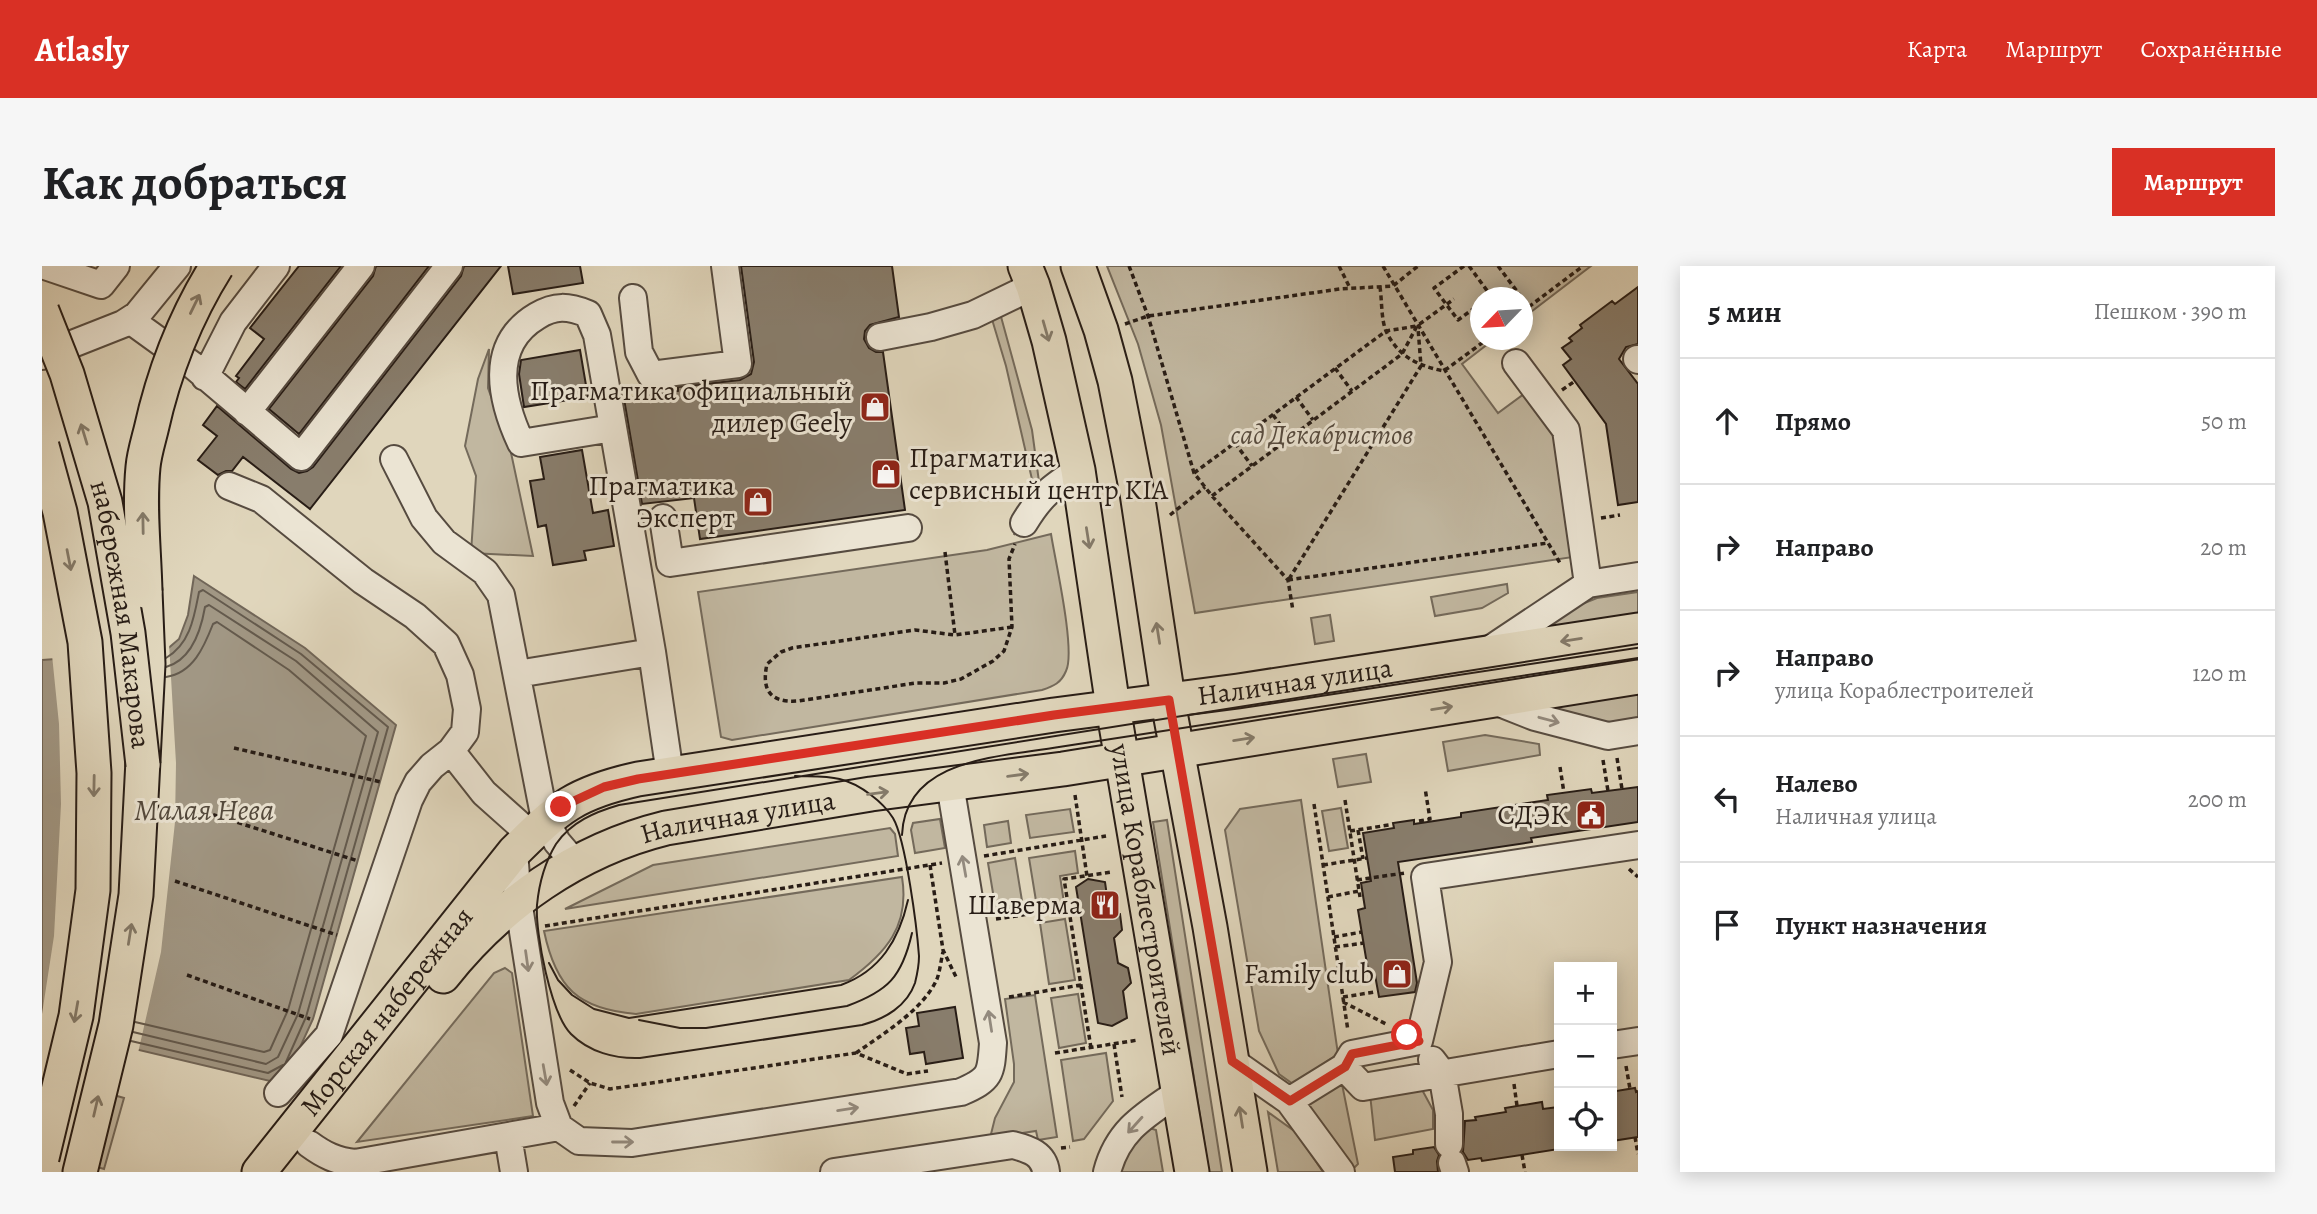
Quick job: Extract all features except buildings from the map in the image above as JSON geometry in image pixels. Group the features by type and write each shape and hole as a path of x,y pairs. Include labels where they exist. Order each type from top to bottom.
{"main road":[{"path":"143,765 148,664 143,466 165,373 181,332 217,266"},
{"name":"улица Кораблестроителей","path":"1078,266 1101,330 1115,381 1250,1172"},
{"name":"улица Кораблестроителей","path":"1029,276 1049,341 1078,470 1113,708 1192,1172"},
{"name":"набережная Макарова","path":"42,311 66,374 105,502 128,633 143,765 136,895 116,1025 80,1172"},
{"name":"набережная Макарова","path":"42,446 60,512 85,642 94,773 93,890 88,928 76,1016 42,1158"},
{"name":"Наличная улица","path":"530,836 579,797 604,787 670,774 1638,630"},
{"name":"Наличная улица","path":"518,900 575,863 636,835 666,828 1638,677"},
{"name":"Морская набережная","path":"260,1172 530,836"},
{"name":"Морская набережная","path":"287,1172 452,964 483,930 518,900"}],"street":[{"path":"45,266 101,285 116,266"},
{"path":"42,356 130,320 177,266"},
{"path":"205,377 233,322 276,266"},
{"path":"247,412 361,266"},
{"path":"130,320 205,377 301,457 449,266"},
{"path":"633,298 639,352 651,375 738,364 725,266"},
{"path":"880,337 973,316 1029,276"},
{"path":"613,428 521,443 510,420 503,378 504,357 513,337 529,321 549,309 569,307 588,314 597,335 652,652 670,774"},
{"path":"1516,363 1566,430 1588,584"},
{"path":"394,459 424,518 444,542 485,572 501,595 517,674 530,836 518,900 550,1103 559,1127 579,1141 632,1143 961,1092 982,1083 991,1066 993,1042 950,784"},
{"path":"1024,523 1049,489 1078,470"},
{"path":"229,486 261,499 363,581 415,615 446,643 460,675 467,709 465,732 418,782 409,800 329,1035 278,1093"},
{"path":"663,518 670,563 908,528"},
{"path":"1482,654 1588,584 1638,576"},
{"path":"517,674 652,652"},
{"path":"1492,700 1535,717 1608,736 1638,731"},
{"path":"450,751 484,793 530,836 557,842 575,863"},
{"path":"1452,1159 1449,1114 1442,1073 1419,1041 1438,962 1425,877 1638,845"},
{"path":"1290,1101 1348,1061 1419,1041"},
{"path":"1617,1044 1638,1041"},
{"path":"1348,1061 1363,1087 1554,1055"},
{"path":"1232,1061 1290,1101 1341,1172"},
{"name":"улица Кораблестроителей","path":"1107,1172 1112,1156 1137,1120 1179,1092"},
{"path":"309,1144 327,1157 340,1162 355,1163 559,1127"},
{"path":"508,1136 514,1172"},
{"path":"835,1172 1013,1144 1034,1151 1045,1165 1046,1172"}],"path":[{"path":"1129,266 1149,316 1194,473 1288,580 1293,611"},
{"path":"1339,266 1350,288"},
{"path":"1383,266 1563,568"},
{"path":"1124,325 1149,316 1350,288 1394,286 1418,266"},
{"path":"1470,311 1458,320 1434,288 1466,266 1484,287"},
{"path":"1498,266 1514,287"},
{"path":"1533,304 1583,266"},
{"path":"1380,287 1386,331 1402,354 1421,366 1444,371 1472,350"},
{"path":"1212,496 1402,354 1417,326 1454,299"},
{"path":"1194,473 1386,331 1417,326"},
{"path":"1288,580 1421,366 1417,326"},
{"path":"1335,368 1352,391"},
{"path":"1296,397 1313,420"},
{"path":"1273,415 1290,438"},
{"path":"1235,443 1252,466"},
{"path":"1170,515 1205,487"},
{"path":"1591,520 1620,515"},
{"path":"1288,580 1548,543"},
{"path":"945,552 955,635"},
{"path":"1009,559 1012,627 1004,651 981,669 961,679 944,683 916,683 789,702 773,698 768,691 767,664 780,652 792,648 915,630 955,635 1012,627"},
{"path":"234,748 381,782"},
{"path":"1617,758 1622,789"},
{"path":"1603,760 1608,791"},
{"path":"1560,767 1564,793"},
{"path":"1419,821 1430,819 1425,788"},
{"path":"1075,793 1087,876"},
{"path":"1328,897 1359,894 1345,800"},
{"path":"1314,804 1343,999 1348,1061"},
{"path":"205,812 358,862"},
{"path":"1350,831 1389,825"},
{"path":"1323,865 1365,858 1358,830"},
{"path":"539,927 1106,836"},
{"path":"930,865 943,950 959,984"},
{"path":"1357,880 1418,871 1425,877"},
{"path":"1090,1048 1064,879 1112,872"},
{"path":"174,881 337,935"},
{"path":"990,920 1069,908"},
{"path":"1334,937 1362,932"},
{"path":"1335,947 1364,943"},
{"path":"566,1066 573,1074 590,1083 610,1089 856,1053 901,1021 919,1004 936,980 943,950"},
{"path":"187,975 313,1019"},
{"path":"1003,998 1081,985"},
{"path":"1343,999 1375,992"},
{"path":"1343,999 1419,1041"},
{"path":"1055,1053 1138,1040"},
{"path":"1114,1044 1122,1097"},
{"path":"856,1053 907,1074 929,1071"},
{"path":"1635,1137 1638,1154"},
{"path":"1522,1155 1525,1172"}],"green space":[{"name":"сад Декабристов","path":"1107,266 1591,266 1533,310 1533,287 1470,287 1470,350 1480,350 1462,364 1498,413 1524,394 1554,435 1573,557 1195,613 1161,425 1138,344"},
{"path":"1000,313 1032,430 1040,489 1014,535 1018,520 1034,488 1006,366 991,316"},
{"path":"489,349 488,388 510,448 533,556 471,553 476,476 465,446 478,379"},
{"path":"1051,534 1064,605 1068,645 1066,671 1054,685 1042,690 732,740 721,737 698,592 987,550"},
{"path":"1507,584 1508,593 1482,608 1435,616 1431,597"},
{"path":"1638,592 1638,621 1540,637 1532,624 1597,598"},
{"path":"1330,615 1334,641 1315,644 1311,618"},
{"path":"1638,688 1638,722 1609,727 1543,707"},
{"path":"1485,735 1539,744 1540,755 1448,771 1443,742"},
{"path":"1366,754 1371,782 1338,787 1333,759"},
{"path":"1301,800 1338,1054 1293,1084 1279,1074 1259,1031 1225,830 1240,809"},
{"path":"1341,808 1348,848 1329,851 1322,811"},
{"path":"1070,809 1074,832 1030,838 1026,815"},
{"path":"940,819 945,848 915,853 911,830 913,823"},
{"path":"1167,820 1222,1172 1209,1172 1153,822"},
{"path":"1008,821 1011,843 987,847 984,825"},
{"path":"890,828 895,834 898,856 565,909 653,865"},
{"path":"1075,851 1078,873 1060,876 1064,903 1037,907 1029,858"},
{"path":"1015,858 1023,907 996,911 988,863"},
{"path":"902,877 904,894 899,924 884,948 849,980 636,1014 599,1007 573,992 555,967 544,931"},
{"path":"1065,919 1075,980 1049,984 1040,923"},
{"path":"505,968 512,973 533,1116 357,1142 494,973"},
{"path":"1078,994 1086,1043 1059,1048 1051,998"},
{"path":"1035,995 1057,1137 1038,1140 1036,1131 990,1138 995,1118 1014,1082 1005,999"},
{"path":"1106,1053 1113,1101 1084,1139 1073,1141 1061,1060"},
{"path":"1341,1079 1358,1164 1353,1169 1303,1105"},
{"path":"1420,1086 1433,1110 1433,1129 1375,1140 1370,1094"},
{"path":"93,1089 124,1098 104,1169 73,1160"},
{"path":"1268,1112 1297,1133 1323,1172 1278,1172"},
{"path":"1146,1127 1156,1130 1163,1172 1116,1172"}],"water":[{"name":"Малая Нева","path":"194,576 305,648 396,725 313,1019 290,1069 270,1081 42,1027 42,660 165,651 179,639 188,615"}],"pier":[{"path":"169,643 176,763 175,822 161,952 138,1053 42,1030 54,936 61,804 59,724 52,655 164,648"}],"tram line":[{"path":"795,776 806,776 817,776 835,778 852,783 874,797 893,818 906,864 919,956 915,983 907,998 887,1015 862,1025 640,1058 603,1053 578,1040 564,1024 551,992 542,953 537,905 543,873 556,844 576,824 601,811 619,805 1638,644"},
{"path":"902,835 907,809 920,790 938,776 961,765 1011,754 1638,658"},
{"path":"549,963 558,980 572,995 594,1009 629,1018 841,985 867,971 886,952 899,928 908,900"},
{"path":"639,1020 680,1028 706,1028 847,1006 873,994 891,980 903,961 912,933"}],"place":[{"name":"Прагматика официальный дилер Geely","path":"875,407"},
{"name":"Прагматика сервисный центр KIA","path":"886,474"},
{"name":"Прагматика Эксперт","path":"758,502"},
{"name":"СДЭК","path":"1591,815"},
{"name":"Шаверма","path":"1105,905"},
{"name":"Family club","path":"1397,974"}],"route":[{"path":"561,807 604,787 638,779 1169,700 1232,1061 1290,1101 1345,1067 1352,1054 1419,1041 1407,1035"}]}
